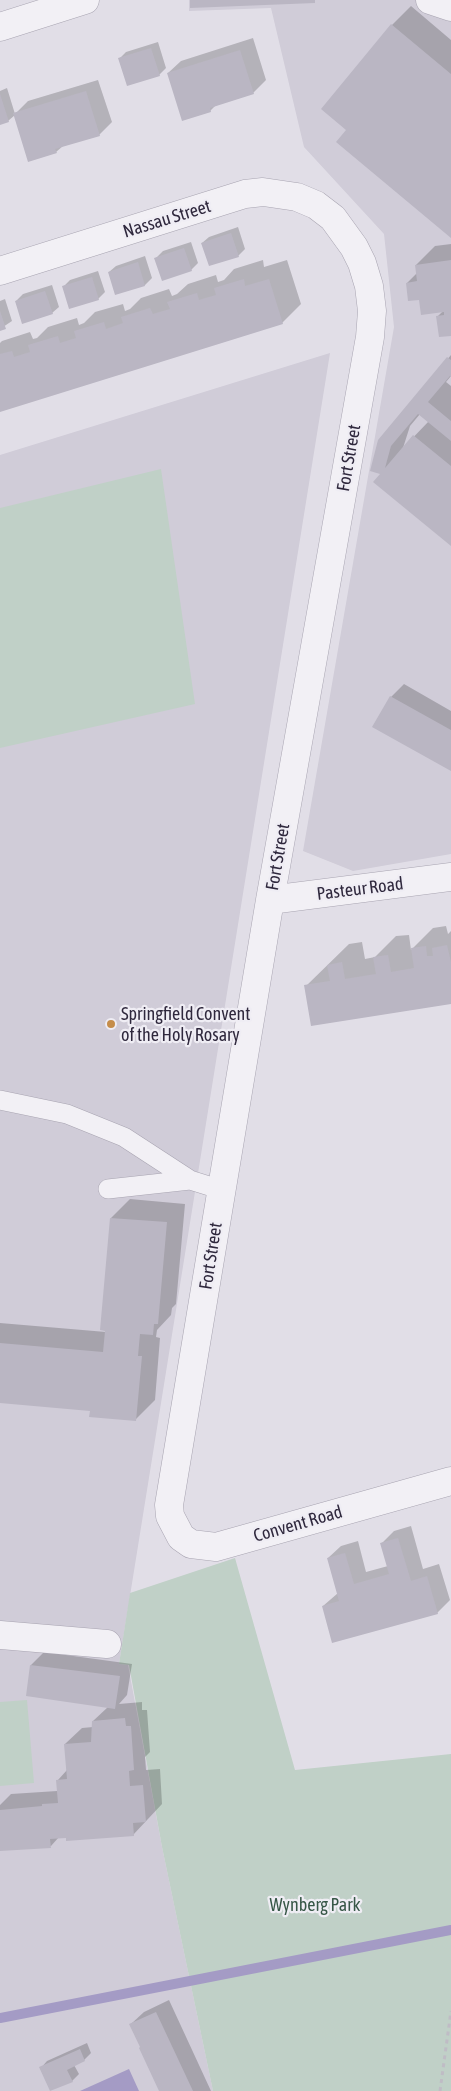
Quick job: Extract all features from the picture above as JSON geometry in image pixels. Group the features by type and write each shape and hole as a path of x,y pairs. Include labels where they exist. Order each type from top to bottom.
{"street":[{"path":"0,27 85,0"},
{"path":"430,0 451,7"},
{"name":"Nassau Street","path":"0,271 245,194 280,193 296,197 316,206 333,218"},
{"name":"Fort Street","path":"169,1505 270,900 370,337 372,312 369,286 362,263 354,247 333,218"},
{"name":"Pasteur Road","path":"270,900 451,877"},
{"name":"Convent Road","path":"169,1505 170,1516 181,1537 191,1544 216,1547 451,1481"},
{"path":"0,1635 107,1644"}],"lane":[{"path":"0,1100 67,1114 124,1137 190,1180 222,1190"},
{"path":"108,1189 190,1180"}],"path":[{"path":"440,2091 451,2011"}],"shaded area":[{"path":"189,0 451,0 451,854 353,871 303,851 394,327 384,234 304,147 271,8 189,11"},
{"name":"Springfield Convent of the Holy Rosary","path":"330,353 119,1664 128,1665 162,1847 213,2091 0,2091 0,455"},
{"path":"129,2069 139,2091 80,2091"}],"green space":[{"path":"161,469 195,704 0,748 0,508"},
{"name":"Wynberg Park","path":"235,1558 295,1770 451,1754 451,2091 213,2091 162,1847 129,1665 119,1664 130,1593"},
{"path":"27,1700 34,1783 0,1786 0,1702"}],"building":[{"path":"190,0 315,0 315,3 190,8"},
{"path":"391,24 451,74 451,238 336,142 346,130 321,109"},
{"path":"151,48 160,76 127,86 118,58"},
{"path":"240,50 254,94 210,108 211,112 182,121 167,73"},
{"path":"86,91 100,136 55,149 57,153 28,162 13,113"},
{"path":"0,94 9,122 0,125"},
{"path":"231,233 239,257 209,266 201,243"},
{"path":"184,248 192,271 162,281 154,258"},
{"path":"451,260 451,336 439,337 436,316 444,315 444,312 421,315 419,300 408,301 406,283 417,281 415,265"},
{"path":"138,262 145,286 115,295 108,272"},
{"path":"92,277 99,300 69,309 62,286"},
{"path":"244,279 245,286 269,279 283,324 0,412 0,354 12,351 14,357 30,352 28,345 58,336 60,343 76,338 74,331 104,322 106,329 123,323 121,317 150,308 153,314 170,309 167,302 197,293 199,300 216,295 214,288"},
{"path":"45,291 53,314 22,324 15,301"},
{"path":"0,311 6,329 0,331"},
{"path":"447,357 451,360 451,377 428,402 451,421 451,441 418,414 391,446 385,468 413,435 451,466 451,546 373,482 380,474 370,471 378,440"},
{"path":"390,696 451,730 451,771 372,727"},
{"path":"447,945 451,962 451,1004 311,1026 304,985 330,981 327,965 342,962 345,979 376,974 373,957 388,955 391,972 414,968 411,948 426,946 427,956 433,956 432,948"},
{"path":"110,1218 167,1222 158,1324 154,1324 153,1335 140,1334 138,1356 142,1356 136,1421 89,1417 90,1411 0,1403 0,1343 103,1352 105,1331 100,1330"},
{"path":"398,1538 411,1581 427,1576 438,1614 332,1643 322,1606 339,1601 327,1558 345,1553 354,1584 389,1574 380,1543"},
{"path":"30,1665 120,1676 115,1709 26,1696"},
{"path":"125,1718 126,1726 131,1726 134,1770 129,1771 130,1786 143,1785 146,1822 133,1823 134,1836 66,1841 66,1838 50,1839 51,1848 0,1851 0,1810 58,1803 56,1780 67,1779 64,1744 91,1742 92,1721"},
{"path":"156,2012 193,2091 159,2091 129,2024"},
{"path":"80,2049 85,2061 67,2070 73,2082 50,2091 39,2067"}],"waterway":[{"path":"0,2018 451,1930"}],"place":[{"name":"Springfield Convent of the Holy Rosary","path":"111,1024"}]}
